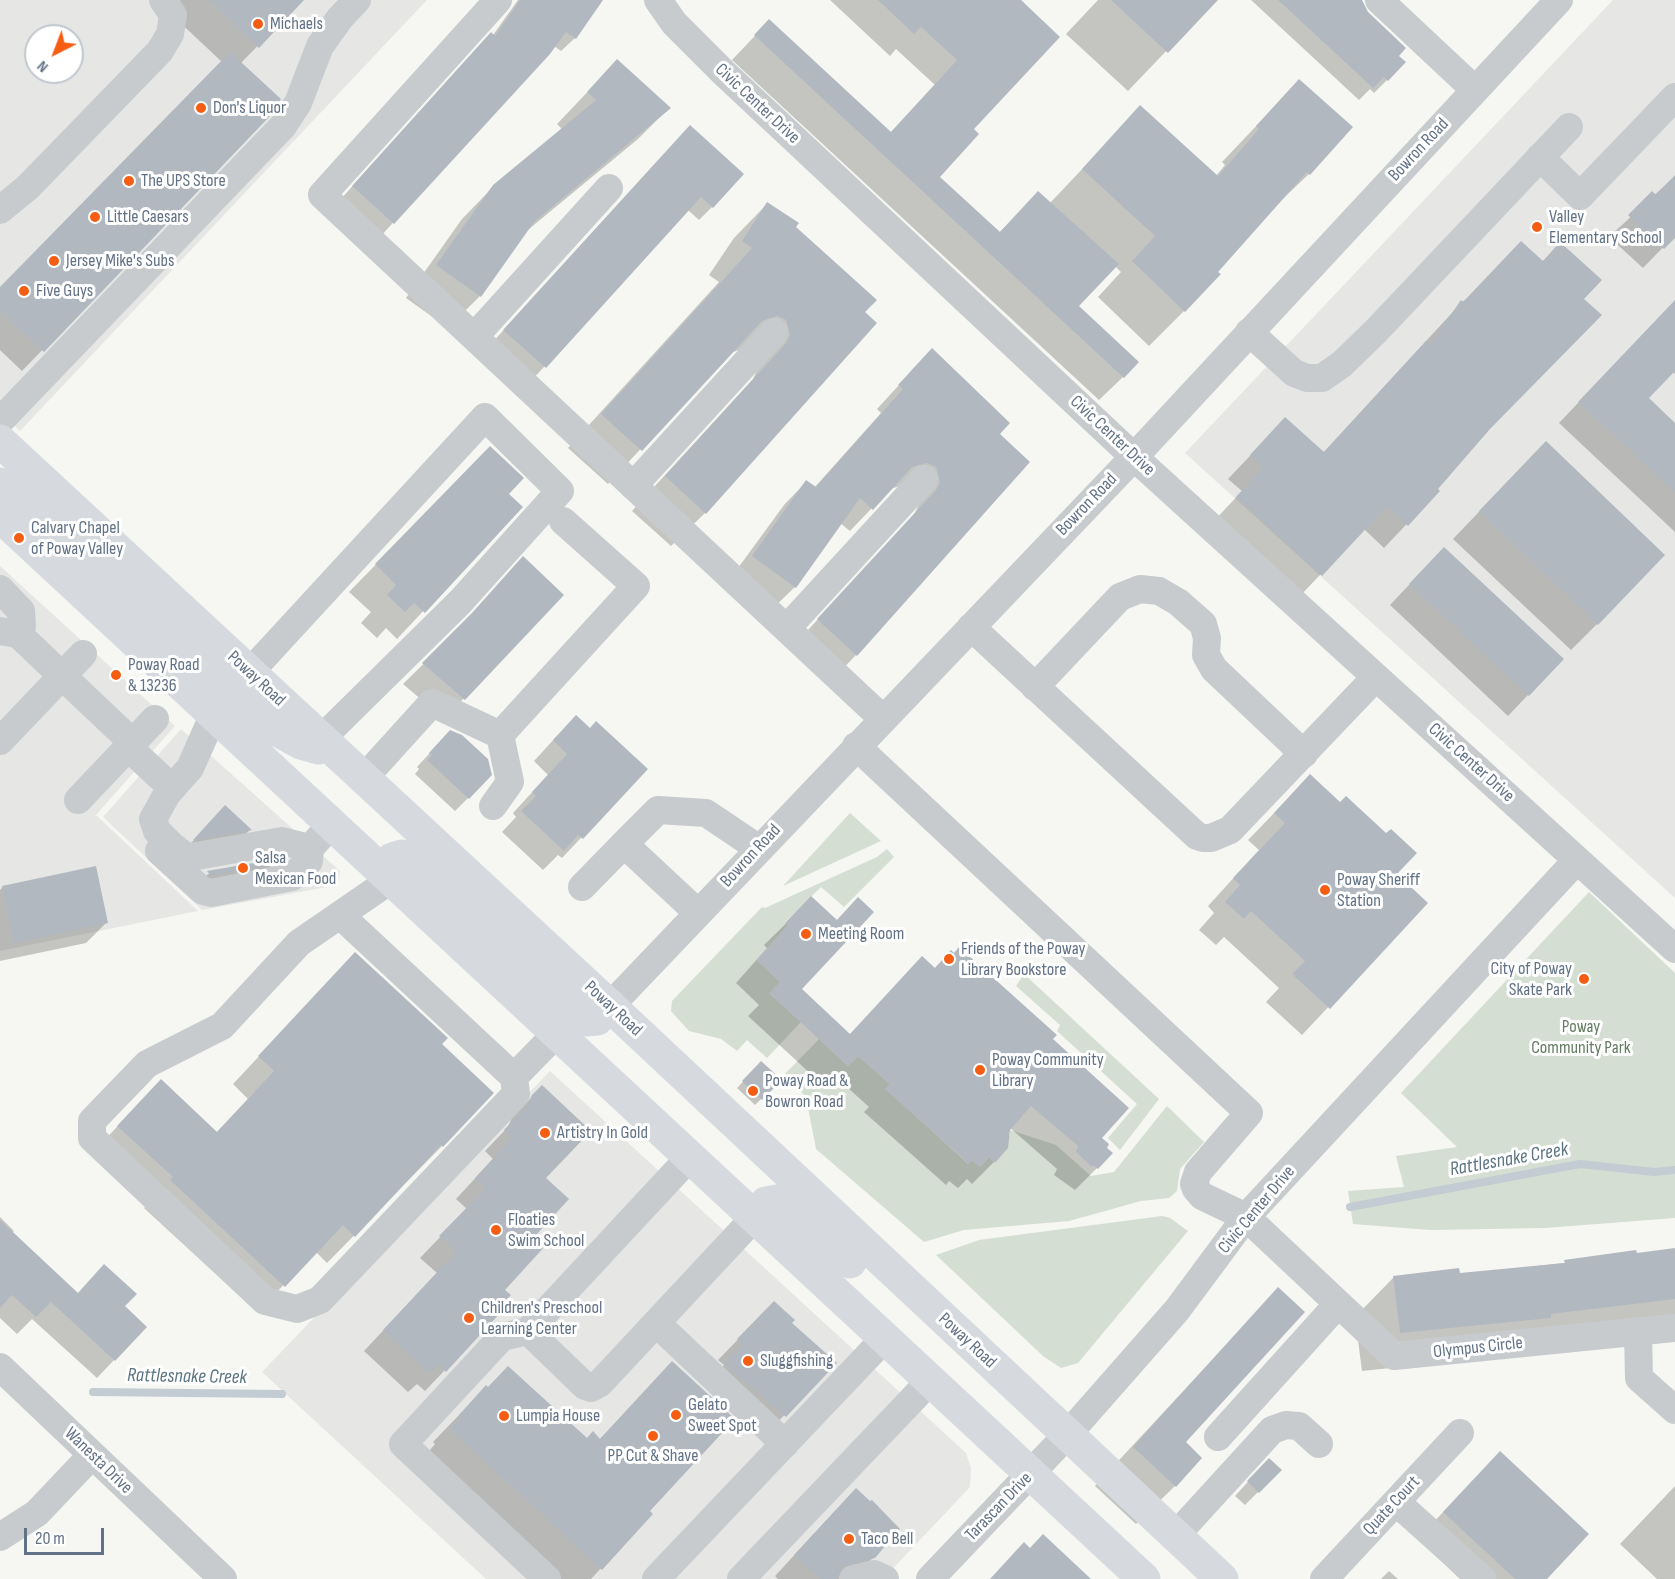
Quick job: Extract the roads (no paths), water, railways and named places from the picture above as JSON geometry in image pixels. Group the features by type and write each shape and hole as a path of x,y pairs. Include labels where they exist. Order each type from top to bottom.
{"main road":[{"name":"Poway Road","path":"0,441 610,1006 1222,1579"},
{"path":"0,484 111,585 134,585 145,576"},
{"path":"0,516 1144,1579"},
{"path":"114,621 122,612 130,609 147,613 270,726 301,743 327,745"},
{"path":"387,874 392,859 402,856 409,858 468,907 535,937"},
{"path":"435,919 492,941 576,1015 586,1020 597,1019 610,1006"},
{"path":"754,1216 766,1203 777,1201 795,1213 852,1264 866,1273 914,1292"}],"street":[{"path":"0,210 28,187 160,51 170,34 172,15 163,0"},
{"path":"0,421 283,126 298,103 320,46 340,18 357,0"},
{"path":"498,0 322,195 882,718"},
{"name":"Civic Center Drive","path":"658,0 685,35 723,73 1134,457 1675,949"},
{"path":"1379,0 1475,90"},
{"name":"Bowron Road","path":"610,1006 882,718 1134,457 1559,0"},
{"path":"1540,158 1580,196 1675,97"},
{"path":"1249,332 1294,373 1307,378 1322,378 1342,364 1376,331 1569,127"},
{"path":"474,337 609,188"},
{"path":"633,486 774,332"},
{"path":"249,673 484,417 560,491 327,745"},
{"path":"787,628 924,479"},
{"path":"500,735 636,586 563,521"},
{"path":"0,589 21,611 23,622 9,633 62,676 131,746 170,791"},
{"path":"1035,687 1120,597 1140,589 1159,591 1169,595 1203,624 1207,638 1206,655 1214,669 1304,754"},
{"path":"970,627 1197,836 1203,838 1219,836 1230,830 1376,677"},
{"path":"0,741 83,654"},
{"path":"363,779 432,703 500,735"},
{"path":"214,714 190,768 170,791 153,819 157,831 186,856 282,841 310,848"},
{"path":"78,800 155,719"},
{"path":"493,806 510,782 500,735"},
{"name":"Olympus Circle","path":"856,746 1249,1113 1198,1172 1194,1184 1202,1196 1246,1217 1394,1356 1675,1328"},
{"path":"170,791 155,796 143,810 140,820 143,836 207,892 292,877 309,861 310,848 332,824"},
{"path":"582,887 658,810 706,813 758,848"},
{"path":"624,844 697,912"},
{"name":"Civic Center Drive","path":"1068,1434 1177,1310 1246,1217 1577,860"},
{"path":"340,915 514,1077 516,1094 320,1300 297,1309 265,1301 92,1138 92,1121 147,1064 222,1026 299,943 340,915 387,874"},
{"path":"514,1077 557,1033"},
{"path":"547,1579 403,1444 502,1337 528,1331 690,1157"},
{"path":"528,1331 585,1386 591,1388 600,1383 754,1216"},
{"path":"1218,1437 1338,1304"},
{"path":"656,1323 785,1444"},
{"path":"1638,1331 1640,1378 1675,1410"},
{"path":"656,1579 885,1338"},
{"name":"Wanesta Drive","path":"0,1367 223,1579"},
{"path":"741,1579 930,1380"},
{"path":"1176,1535 1272,1430 1286,1425 1299,1426 1319,1444"},
{"name":"Quate Court","path":"1324,1579 1460,1433"},
{"name":"Tarascan Drive","path":"930,1579 1068,1434"},
{"path":"0,1537 37,1513 92,1455"},
{"path":"1396,1502 1482,1579"},
{"path":"853,1579 864,1574 874,1574 885,1579"}],"waterway":[{"name":"Rattlesnake Creek","path":"1350,1207 1580,1164 1654,1172 1675,1170"},
{"name":"Rattlesnake Creek","path":"93,1392 282,1394"}],"place":[{"name":"Michaels","path":"258,24"},
{"name":"Don's Liquor","path":"201,108"},
{"name":"The UPS Store","path":"129,181"},
{"name":"Little Caesars","path":"95,217"},
{"name":"Valley Elementary School","path":"1537,227"},
{"name":"Jersey Mike's Subs","path":"54,261"},
{"name":"Five Guys","path":"24,291"},
{"name":"Calvary Chapel of Poway Valley","path":"19,538"},
{"name":"Poway Road & 13236","path":"116,675"},
{"name":"Salsa Mexican Food","path":"243,868"},
{"name":"Poway Sheriff Station","path":"1325,890"},
{"name":"Meeting Room","path":"806,934"},
{"name":"Friends of the Poway Library Bookstore","path":"949,959"},
{"name":"City of Poway Skate Park","path":"1584,979"},
{"name":"Poway Community Library","path":"980,1070"},
{"name":"Poway Road & Bowron Road","path":"753,1091"},
{"name":"Artistry In Gold","path":"545,1133"},
{"name":"Floaties Swim School","path":"496,1230"},
{"name":"Children's Preschool Learning Center","path":"469,1318"},
{"name":"Sluggfishing","path":"748,1361"},
{"name":"Gelato Sweet Spot","path":"676,1415"},
{"name":"Lumpia House","path":"504,1416"},
{"name":"PP Cut & Shave","path":"653,1436"},
{"name":"Taco Bell","path":"849,1539"}],"park label":[{"name":"Poway Community Park","path":"1581,1037"}]}
